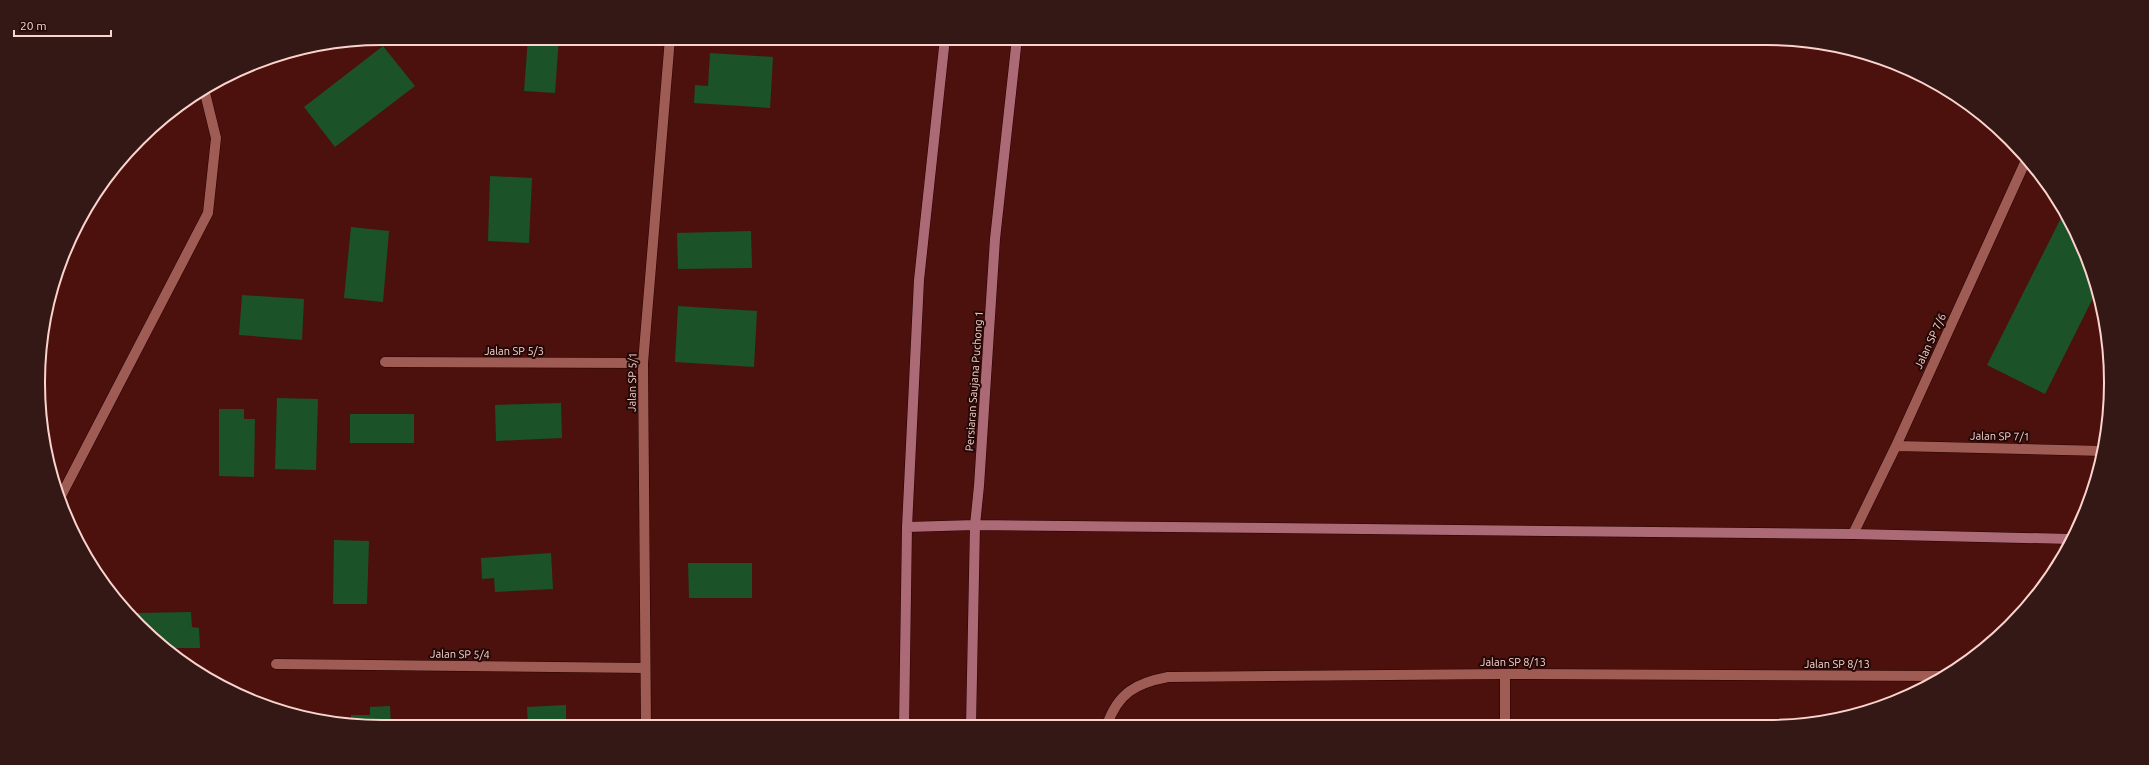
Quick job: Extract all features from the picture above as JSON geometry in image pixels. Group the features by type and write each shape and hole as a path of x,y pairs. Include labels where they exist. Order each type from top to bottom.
{"street":[{"name":"Jalan SP 5/1","path":"646,720 643,363 669,45"},
{"path":"904,720 907,527 919,280 944,45"},
{"name":"Persiaran Saujana Puchong 1","path":"970,720 975,525 979,486 995,239 1016,45"},
{"path":"63,492 208,213 216,138 206,95"},
{"name":"Jalan SP 7/6","path":"1852,534 1896,446 2024,165"},
{"name":"Jalan SP 5/3","path":"385,362 643,363"},
{"name":"Jalan SP 7/1","path":"1896,446 2097,451"},
{"path":"907,527 975,525 1852,534 2065,539"},
{"name":"Jalan SP 5/4","path":"276,664 645,668"},
{"path":"1505,674 1505,720"},
{"name":"Jalan SP 8/13","path":"1109,720 1112,713 1127,694 1144,682 1168,677 1505,674 1933,676"}],"building":[{"path":"527,45 558,45 555,93 524,91"},
{"path":"383,46 415,86 335,147 304,107"},
{"path":"710,53 773,57 770,108 694,103 695,85 708,86"},
{"path":"490,176 532,178 529,243 488,241"},
{"path":"2061,218 2078,253 2093,298 2045,394 1987,365"},
{"path":"351,227 389,231 383,302 344,298"},
{"path":"751,231 752,268 678,269 677,233"},
{"path":"242,295 304,299 302,340 239,335"},
{"path":"678,306 757,311 754,367 675,362"},
{"path":"277,398 318,399 316,470 275,469"},
{"path":"561,403 562,438 496,441 495,405"},
{"path":"219,409 244,409 244,419 255,419 254,477 219,476"},
{"path":"350,414 414,414 414,443 350,443"},
{"path":"334,540 369,541 367,604 333,604"},
{"path":"551,553 553,589 495,592 494,578 482,579 481,558"},
{"path":"688,563 752,563 752,598 689,598"},
{"path":"191,612 192,627 199,628 200,648 175,648 137,613"},
{"path":"566,705 566,720 528,720 527,707"},
{"path":"390,706 391,720 351,718 351,715 370,715 370,707"}]}
